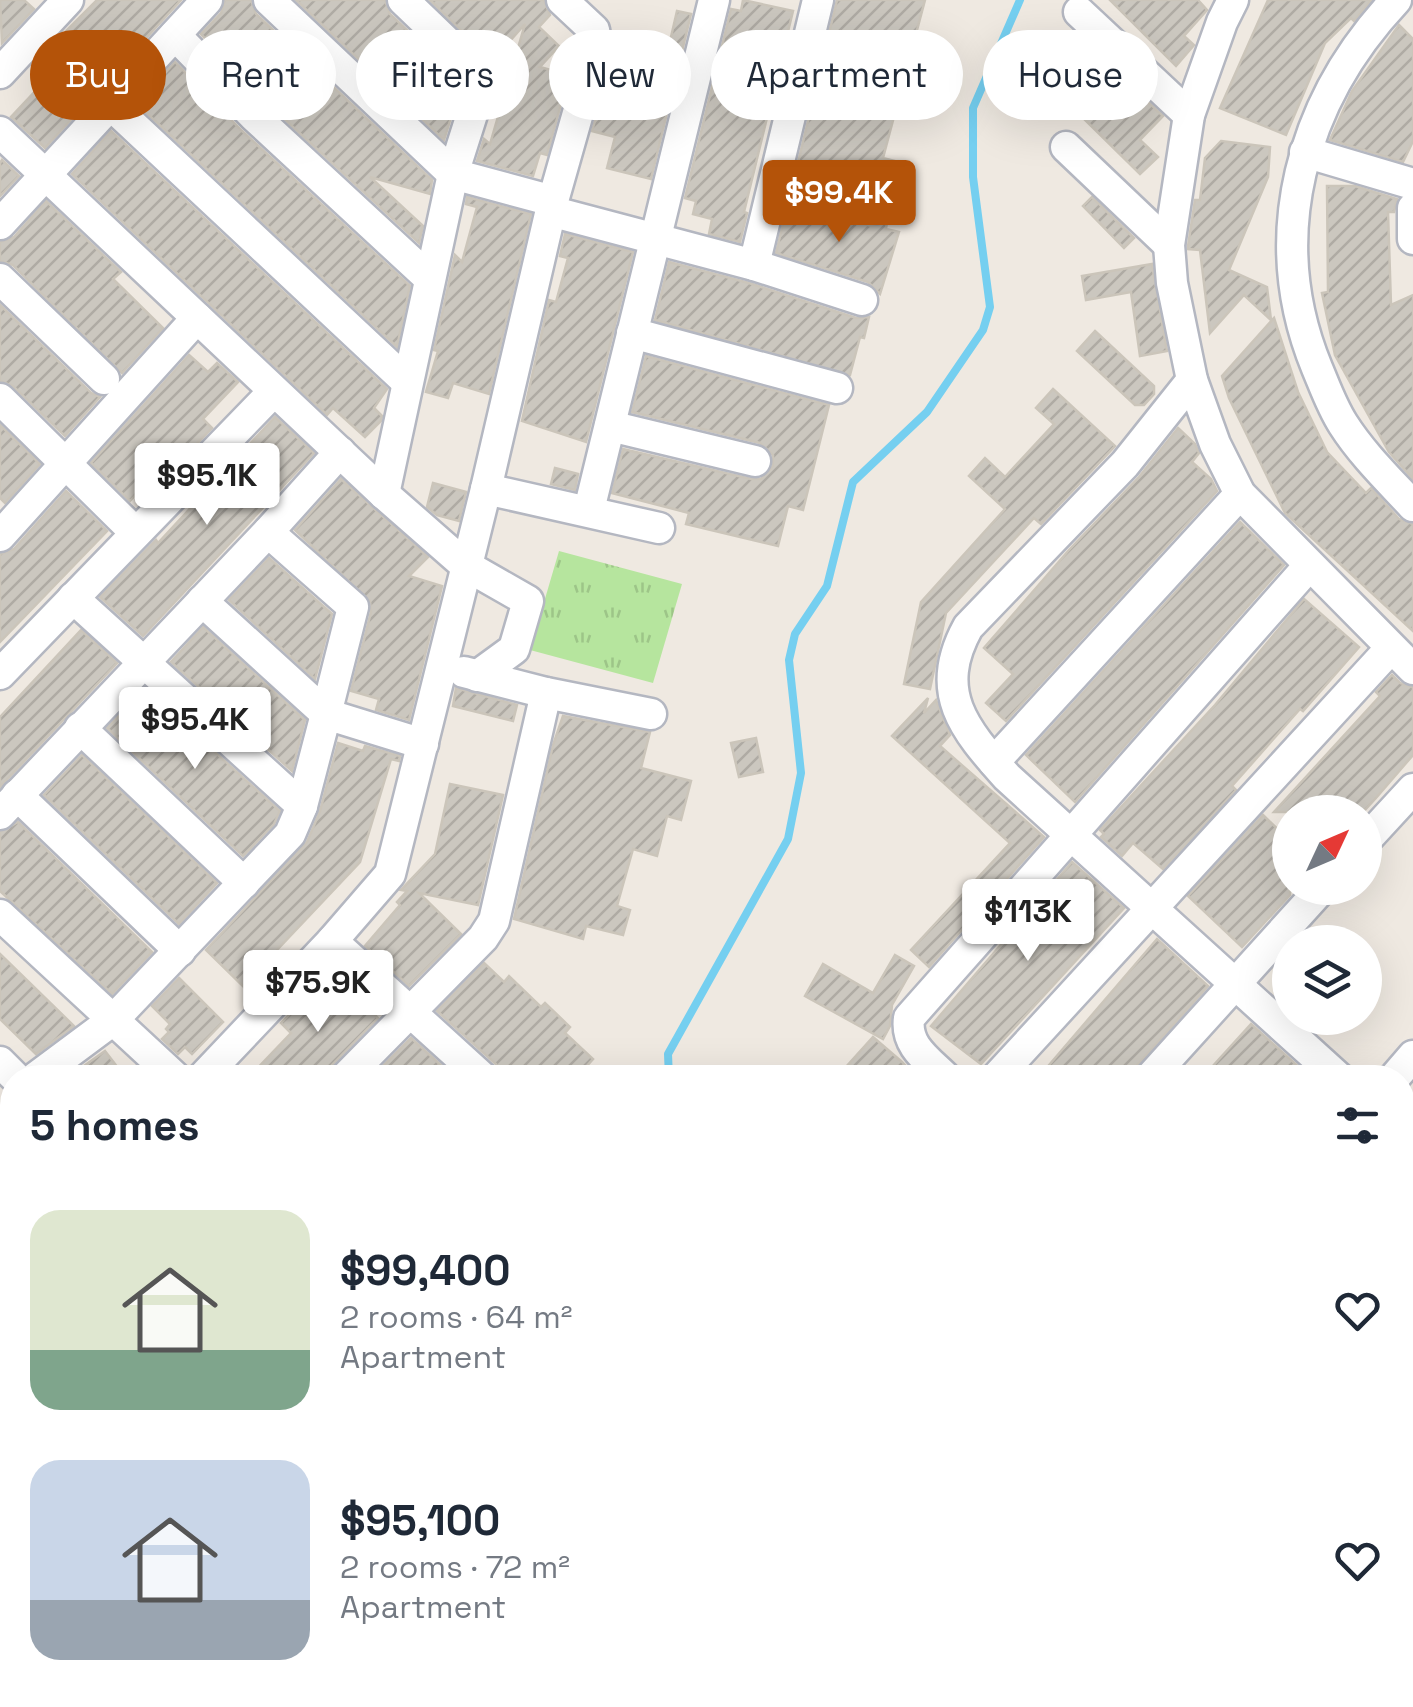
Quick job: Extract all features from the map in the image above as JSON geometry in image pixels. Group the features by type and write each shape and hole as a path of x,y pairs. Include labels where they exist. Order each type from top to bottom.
{"street":[{"path":"0,73 68,0"},
{"path":"166,43 206,0"},
{"path":"270,0 453,174 862,300"},
{"path":"384,494 453,174 481,86 478,72 403,0"},
{"path":"214,1065 390,874 551,206 598,46 594,30 562,0"},
{"path":"589,510 713,0"},
{"path":"754,265 818,0"},
{"path":"1396,0 1324,101 1294,197 1293,242 1296,293 1306,341 1342,424 1413,506"},
{"path":"1008,1065 1152,906 1402,659 1240,494 1192,380 1168,245 1189,115 1228,2"},
{"path":"1080,12 1189,115"},
{"path":"174,34 255,117 429,278"},
{"path":"0,224 95,120"},
{"path":"127,120 406,381"},
{"path":"0,132 384,494 465,565 528,601 514,649 477,676"},
{"path":"1066,147 1168,245"},
{"path":"1305,152 1413,184"},
{"path":"774,185 876,208"},
{"path":"1413,208 1413,239"},
{"path":"0,279 104,379"},
{"path":"2,529 198,318"},
{"path":"632,333 837,388"},
{"path":"1192,380 1124,464 968,626 953,672 957,712 994,762 1325,1065"},
{"path":"0,674 274,392"},
{"path":"0,399 136,533"},
{"path":"610,426 755,461"},
{"path":"180,951 8,804 340,452"},
{"path":"486,488 659,528"},
{"path":"994,762 1240,494"},
{"path":"52,1065 113,1020 180,951 290,834 302,806 353,607 268,532"},
{"path":"933,1065 912,1043 907,1032 910,1018 1308,566"},
{"path":"73,598 302,806"},
{"path":"202,600 326,714 422,744"},
{"path":"440,666 651,714"},
{"path":"361,1065 494,922 546,693"},
{"path":"80,728 244,883"},
{"path":"1382,823 1413,789"},
{"path":"1162,1065 1306,905"},
{"path":"0,914 162,1065"},
{"path":"332,941 469,1065"}],"green space":[{"path":"559,551 682,584 653,683 530,650"}],"building":[{"path":"0,0 24,0 34,9 2,43"},
{"path":"97,0 181,0 153,30 67,30"},
{"path":"225,0 251,0 256,14 273,30 205,30 221,13"},
{"path":"296,0 385,0 390,14 407,30 356,30 356,57 336,38 336,30 328,30"},
{"path":"430,0 544,0 550,15 539,27 549,36 549,57 540,67 549,69 549,120 557,120 547,155 540,153 533,176 477,161 484,139 490,144 497,120 529,120 529,30 523,30 525,24 520,30 460,30"},
{"path":"743,0 793,11 788,30 726,30 731,9 741,11"},
{"path":"837,0 925,0 917,30 830,30"},
{"path":"1110,0 1198,0 1207,10 1184,36 1194,45 1176,66 1158,48 1158,30 1140,30"},
{"path":"1268,0 1372,0 1354,21 1351,18 1325,43 1286,135 1220,108"},
{"path":"677,11 691,14 687,30 673,30"},
{"path":"1399,25 1413,39 1413,141 1403,162 1330,140 1352,91"},
{"path":"175,62 186,73 186,120 231,120 410,286 397,347 154,120 166,120 166,72"},
{"path":"336,89 356,108 356,120 368,120 432,180 430,194 370,177 423,226 419,243 285,120 336,120"},
{"path":"711,91 711,120 766,120 740,242 709,234 712,219 693,214 696,201 685,198"},
{"path":"30,97 30,120 71,120 45,148 11,117"},
{"path":"1158,111 1163,116 1140,140 1158,157 1140,174 1085,120 1158,120"},
{"path":"423,120 450,120 444,140"},
{"path":"595,120 665,120 651,179 607,168 615,137 592,131"},
{"path":"808,120 893,120 883,158 902,163 893,200 880,190 796,171"},
{"path":"111,131 387,389 374,408 382,416 381,421 365,437 333,408 327,415 72,174"},
{"path":"1221,141 1270,147 1268,177 1229,270 1267,287 1271,320 1244,295 1210,333 1200,250 1188,246 1195,200 1200,200 1205,158"},
{"path":"2,160 19,176 0,196 0,163"},
{"path":"1327,186 1355,186 1397,199 1394,212 1388,212 1391,305 1413,295 1413,479 1389,452 1335,355 1322,293 1328,292"},
{"path":"467,197 531,214 489,394 453,383 448,398 426,392 438,351 434,350 455,255 462,262 477,207 466,204"},
{"path":"1092,197 1134,238 1124,248 1083,206"},
{"path":"46,201 121,272 113,279 163,328 122,373 13,265 0,261 0,242 14,237"},
{"path":"787,207 872,226 887,222 886,229 899,232 880,294 868,282 776,253"},
{"path":"565,234 633,252 586,442 522,421 549,300 556,302 568,258 560,256"},
{"path":"669,262 856,318 869,317 850,375 655,320"},
{"path":"1152,264 1167,351 1140,356 1131,292 1086,300 1082,276"},
{"path":"0,305 91,393 100,397 65,436 13,386 0,381"},
{"path":"1274,318 1298,392 1327,452 1366,493 1371,488 1399,519 1413,524 1413,631 1285,513 1229,398 1222,376"},
{"path":"1095,331 1154,386 1154,394 1144,405 1135,405 1077,351"},
{"path":"189,355 208,372 217,363 238,382 203,419 212,428 164,478 157,471 130,501 91,463"},
{"path":"646,356 829,405 803,510 788,506 778,546 686,524 689,513 612,493 623,449 751,479 761,479 773,466 773,455 760,443 632,412"},
{"path":"1053,389 1115,446 1041,524 1034,518 946,613 930,689 904,684 921,602 1005,509 969,476 985,458 1005,477 1054,424 1036,408"},
{"path":"275,417 314,453 143,636 100,597 156,540 158,543"},
{"path":"0,425 40,464 5,503 0,498"},
{"path":"1178,428 1195,444 1199,453 1192,462 1211,479 1217,491 1006,721 986,703 1013,674 984,648 1139,477"},
{"path":"555,468 578,474 575,490 551,484"},
{"path":"341,479 428,557 409,576 442,586 409,720 376,710 379,699 351,691 371,612 370,601 295,530"},
{"path":"433,483 466,492 459,521 437,515 427,507"},
{"path":"66,491 107,531 0,642 0,554 14,549"},
{"path":"1240,522 1284,565 1075,802 1026,755"},
{"path":"269,558 332,614 315,679 229,600"},
{"path":"1304,599 1359,647 1232,786 1236,790 1163,869 1133,843 1122,856 1101,837 1104,834 1100,830 1215,705"},
{"path":"203,627 305,720 292,771 171,662"},
{"path":"81,630 117,663 0,787 0,717"},
{"path":"1392,675 1413,687 1413,755 1379,795 1290,795 1380,696 1376,692"},
{"path":"456,688 517,705 513,721 453,706"},
{"path":"145,689 280,811 274,824 243,856 107,728"},
{"path":"928,698 924,713 936,700 950,735 940,746 1044,837 929,967 911,950 1010,843 892,736"},
{"path":"563,716 650,732 641,768 691,781 681,820 667,816 657,856 633,849 617,906 630,910 623,935 586,926 583,939 514,919"},
{"path":"756,738 763,772 739,777 731,743"},
{"path":"338,743 400,756 399,761 391,759 360,862 260,968 270,978 253,996 206,950 307,842 320,811"},
{"path":"82,755 217,883 179,924 44,795"},
{"path":"450,784 503,795 478,905 419,893 461,934 409,986 365,946 400,905 397,902 407,891 401,890 435,854"},
{"path":"1263,815 1272,824 1272,905 1281,905 1242,947 1188,896"},
{"path":"18,822 152,952 112,994 0,891 0,832"},
{"path":"1072,862 1124,908 981,1064 931,1026"},
{"path":"1157,939 1208,986 1138,1065 1049,1065"},
{"path":"0,954 74,1026 36,1054 0,1019"},
{"path":"895,955 914,966 892,1005 890,1026 883,1039 805,996 823,964 873,993"},
{"path":"484,963 504,982 509,976 541,1007 545,1003 570,1027 565,1033 593,1059 588,1065 496,1065 437,1011"},
{"path":"179,978 223,1022 192,1054 185,1047 178,1054 162,1039 170,1024 152,1006"},
{"path":"323,981 334,992 342,983 378,1018 332,1065 260,1065 291,1033 281,1023"},
{"path":"1251,1024 1297,1065 1214,1065"},
{"path":"873,1037 905,1065 848,1065"},
{"path":"411,1038 441,1065 384,1065"},
{"path":"105,1051 116,1065 85,1065"}],"waterway":[{"path":"668,1065 668,1054 788,839 801,773 789,660 795,634 827,586 853,482 927,412 983,330 990,307 973,177 973,108 1020,0"}]}
